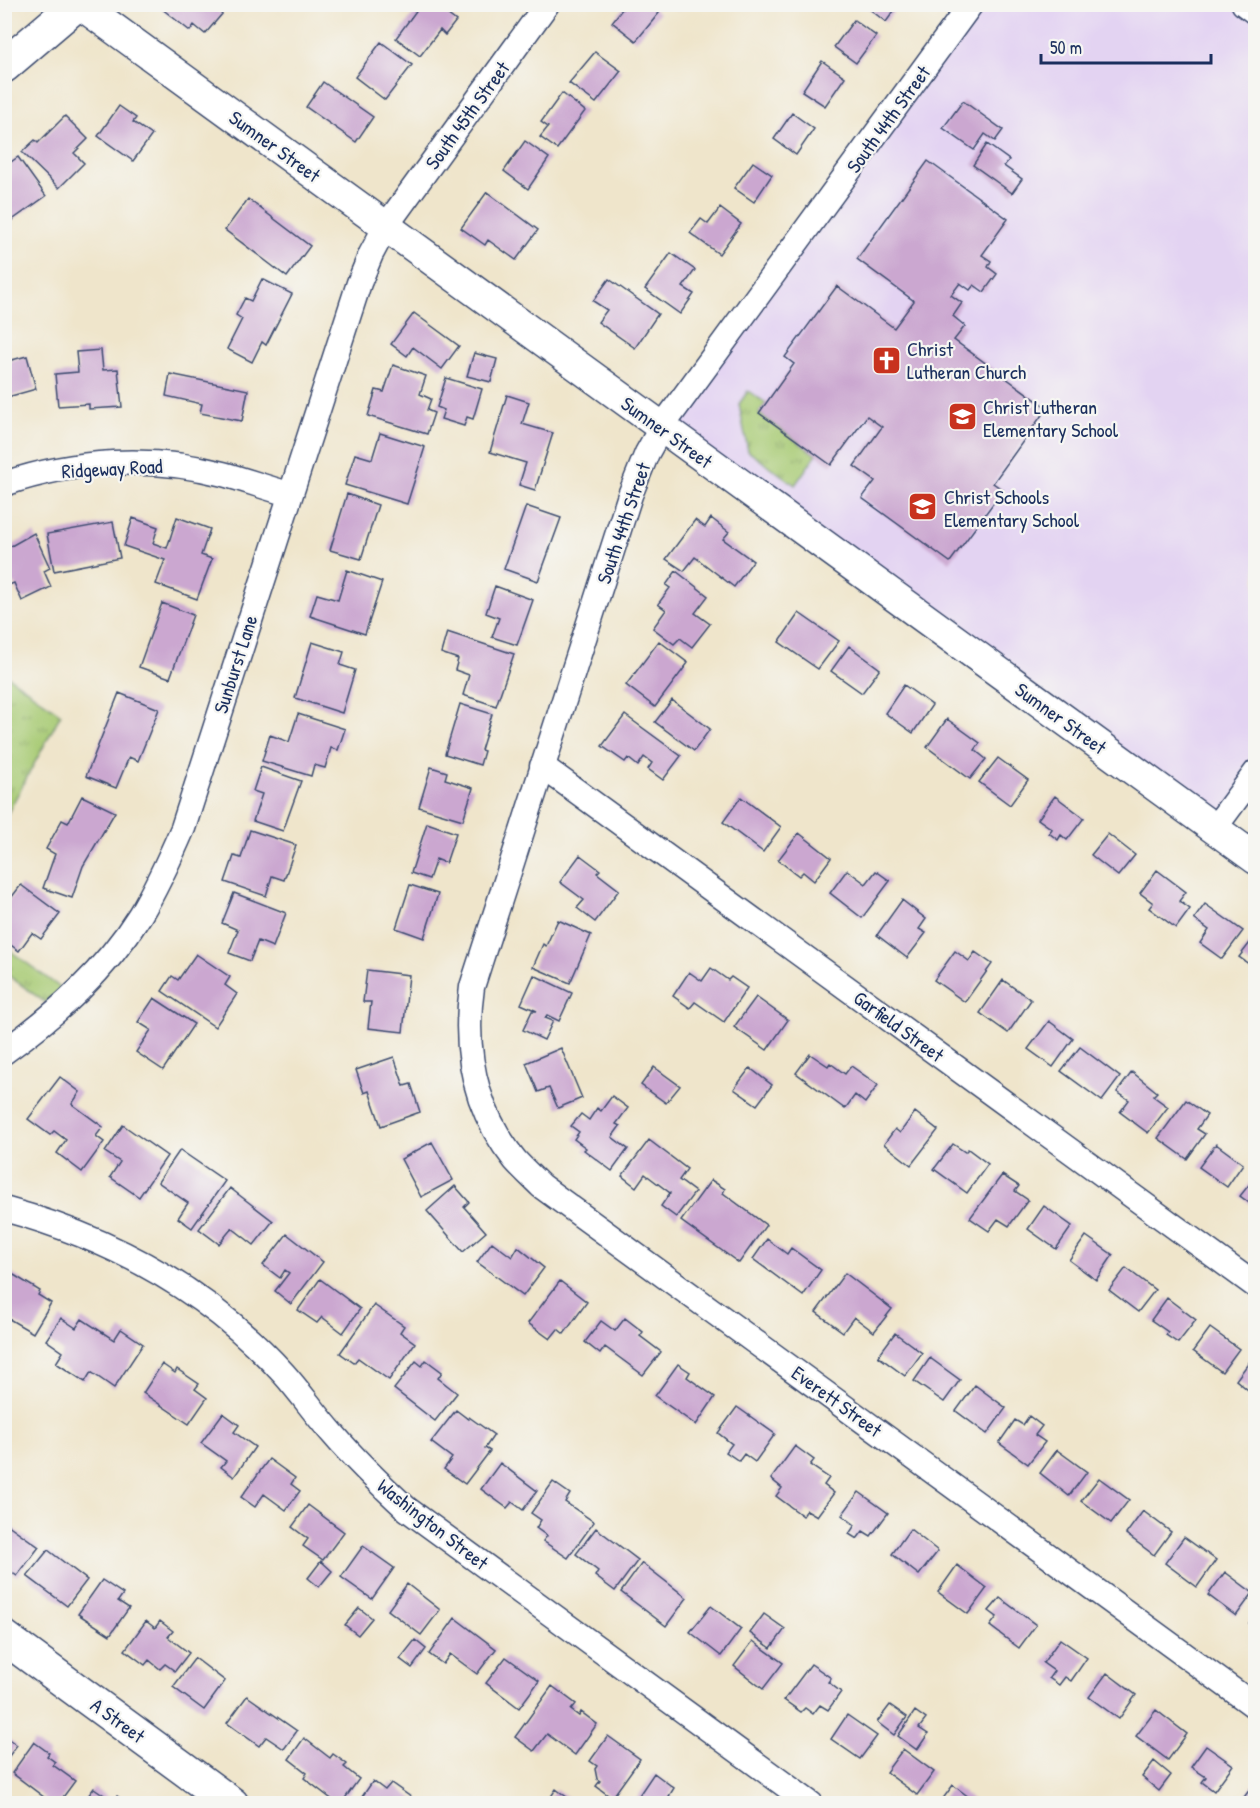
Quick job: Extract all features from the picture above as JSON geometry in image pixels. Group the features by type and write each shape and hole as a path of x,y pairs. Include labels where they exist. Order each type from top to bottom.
{"main road":[{"path":"4,66 79,4"},
{"name":"A Street","path":"4,1637 232,1803"}],"street":[{"name":"Sumner Street","path":"79,4 1256,860"},
{"name":"South 45th Street","path":"386,226 547,4"},
{"name":"South 44th Street","path":"470,1054 468,1015 472,987 630,495 647,453 661,428 971,4"},
{"path":"1244,4 1256,13"},
{"name":"Sunburst Lane","path":"4,1052 41,1026 110,956 139,916 163,873 183,828 358,283 386,226"},
{"name":"Ridgeway Road","path":"4,484 47,471 131,462 173,465 222,474 289,494"},
{"name":"Garfield Street","path":"542,766 1256,1286"},
{"path":"1214,829 1256,772"},
{"name":"Everett Street","path":"470,1054 480,1099 496,1132 516,1161 541,1186 1256,1707"},
{"name":"Washington Street","path":"4,1209 45,1220 100,1241 153,1268 196,1296 242,1332 284,1374 365,1470 407,1509 811,1803"}],"shaded area":[{"name":"Christ Lutheran Elementary School","path":"1244,4 1255,13 1256,772 1214,829 661,428 971,5"}],"green space":[{"path":"748,391 766,403 759,413 816,455 795,485 748,451 739,404"},
{"path":"5,674 61,714 5,818"},
{"path":"5,947 73,997 57,1011 5,973"}],"building":[{"path":"156,4 210,4 222,14 205,34 194,25 190,31"},
{"path":"421,4 434,4 456,21 445,35 440,30 420,56 396,38"},
{"path":"626,4 649,4 659,13 636,41 612,22"},
{"path":"669,4 683,4 678,11"},
{"path":"863,4 899,4 886,22"},
{"path":"854,20 876,36 856,63 834,47"},
{"path":"381,42 412,65 385,100 355,77"},
{"path":"595,52 621,71 596,103 569,83"},
{"path":"822,61 845,77 825,106 802,91"},
{"path":"323,82 373,117 356,142 306,107"},
{"path":"562,93 585,111 557,149 540,137 548,127 541,122"},
{"path":"963,101 1003,130 995,141 985,134 974,150 943,128"},
{"path":"119,106 136,118 133,122 152,135 133,161 98,136"},
{"path":"792,113 814,129 796,155 774,139"},
{"path":"65,116 88,139 74,153 84,163 59,188 22,152 35,140 38,143"},
{"path":"525,141 549,158 528,189 504,171"},
{"path":"987,144 1009,160 1004,166 1022,179 1012,193 973,165"},
{"path":"18,157 46,196 8,223 4,219 4,167"},
{"name":"Christ Lutheran Church","path":"928,161 1008,219 982,255 991,261 988,267 997,274 984,292 974,285 970,290 960,283 951,295 962,303 953,316 965,326 954,340 1047,408 993,483 1003,490 950,562 862,498 875,481 854,466 882,427 867,416 831,465 759,413 794,364 785,357 837,286 894,328 914,301 857,259"},
{"path":"753,162 772,175 754,202 734,188"},
{"path":"487,192 538,230 516,260 488,240 485,245 461,228"},
{"path":"248,199 310,246 287,277 225,230"},
{"path":"720,208 741,224 719,254 690,233 701,219 708,224"},
{"path":"671,253 695,270 683,287 694,294 680,314 645,289"},
{"path":"262,279 292,294 266,345 262,342 252,362 227,349 242,319 236,315 245,298 251,301"},
{"path":"609,279 658,314 635,348 598,322 607,310 593,301"},
{"path":"414,313 459,346 442,369 413,347 407,356 391,344"},
{"path":"101,350 103,370 118,369 122,407 89,409 89,404 58,406 55,374 78,372 76,352"},
{"path":"474,353 497,359 491,382 467,376"},
{"path":"27,356 36,389 4,398 4,362"},
{"path":"393,365 426,376 420,394 431,399 427,410 434,413 427,434 368,416 376,390 384,392"},
{"path":"170,374 248,390 242,421 200,413 202,404 166,396"},
{"path":"446,378 482,389 473,419 467,417 464,426 441,419 444,410 437,407"},
{"path":"507,395 529,402 522,424 553,433 535,490 519,485 526,463 490,452"},
{"path":"380,433 425,447 407,504 345,485 355,454 372,459"},
{"path":"347,494 378,505 361,559 330,550"},
{"path":"526,506 561,518 538,581 504,569"},
{"path":"177,517 210,529 201,555 212,559 197,599 156,584 165,560 124,546 133,518 158,527 153,543 167,548"},
{"path":"711,518 729,532 723,539 753,561 734,587 695,557 684,571 666,559 695,520 705,527"},
{"path":"113,522 120,558 54,571 47,534"},
{"path":"34,533 50,568 44,571 51,587 22,601 14,583 4,587 4,550"},
{"path":"347,570 382,582 365,634 310,616 317,594 338,600"},
{"path":"676,571 708,596 695,613 710,624 692,647 680,638 674,644 653,628 666,610 658,604 670,588 666,585"},
{"path":"495,586 533,600 517,645 492,637 499,618 486,613"},
{"path":"162,603 193,615 170,678 139,667"},
{"path":"799,613 839,641 818,669 779,642"},
{"path":"447,632 514,654 496,706 463,695 469,675 455,670 458,659 441,653"},
{"path":"659,641 688,663 655,707 626,685"},
{"path":"312,642 344,652 340,665 355,670 342,713 295,698"},
{"path":"849,646 880,669 862,693 831,671"},
{"path":"904,685 932,705 913,733 885,713"},
{"path":"119,693 159,709 138,761 129,757 116,788 86,776"},
{"path":"672,700 710,729 694,751 655,722"},
{"path":"460,704 492,714 481,750 484,751 480,765 445,754"},
{"path":"298,714 345,729 338,750 331,748 325,768 314,765 311,776 262,761 270,735 289,742"},
{"path":"625,715 681,756 663,780 648,769 652,763 644,757 638,766 628,758 625,762 602,746"},
{"path":"947,719 980,743 975,750 986,759 970,779 927,747"},
{"path":"998,758 1028,780 1010,805 979,782"},
{"path":"261,767 301,781 283,831 253,821 262,794 253,791"},
{"path":"431,767 447,772 445,779 473,788 463,820 419,807"},
{"path":"82,796 115,812 83,866 72,898 43,888 55,854 46,849 62,820 68,823"},
{"path":"1055,796 1084,818 1067,840 1061,835 1058,840 1049,833 1052,829 1038,819"},
{"path":"741,797 781,827 763,852 723,822"},
{"path":"427,823 456,833 446,863 436,859 429,879 411,873"},
{"path":"250,830 296,845 284,880 272,876 266,896 225,882 234,856 241,858"},
{"path":"799,833 831,858 814,881 803,872 799,876 778,860"},
{"path":"1108,834 1135,855 1118,876 1091,855"},
{"path":"580,855 600,870 597,873 619,890 595,922 577,908 584,900 560,882"},
{"path":"847,870 866,884 876,871 890,881 862,918 830,893"},
{"path":"1157,870 1186,892 1179,901 1190,909 1176,928 1149,908 1153,903 1140,893"},
{"path":"21,885 60,914 41,939 32,933 19,951 4,940 4,921 10,913 4,907"},
{"path":"410,885 438,894 424,938 396,928"},
{"path":"234,893 286,913 273,947 258,941 250,961 229,953 238,930 222,923"},
{"path":"902,900 926,919 919,929 926,933 907,958 877,935"},
{"path":"1205,904 1243,931 1222,959 1200,943 1209,930 1194,919"},
{"path":"558,920 591,935 570,983 533,967 543,944 546,946"},
{"path":"1256,935 1256,969 1239,957"},
{"path":"955,951 969,961 975,952 992,964 965,1002 934,980"},
{"path":"196,954 230,977 225,985 237,994 215,1027 162,991 172,976 178,980"},
{"path":"711,968 728,980 731,977 747,988 724,1022 695,1002 690,1008 673,996 689,972 702,981"},
{"path":"367,970 409,975 403,1032 368,1028 371,1002 363,1002"},
{"path":"534,975 572,993 559,1021 547,1015 545,1018 553,1021 544,1040 523,1030 532,1011 537,1011 521,1004"},
{"path":"1003,980 1031,1000 1008,1033 980,1013"},
{"path":"756,997 788,1020 767,1050 734,1027"},
{"path":"154,998 194,1024 163,1070 136,1052 151,1030 138,1022"},
{"path":"1049,1021 1073,1039 1053,1067 1028,1049"},
{"path":"1080,1047 1120,1077 1102,1101 1061,1071"},
{"path":"561,1048 582,1098 558,1108 549,1088 538,1092 526,1063"},
{"path":"810,1054 828,1066 830,1063 845,1074 851,1066 878,1085 865,1103 855,1095 845,1109 796,1073"},
{"path":"394,1057 404,1086 411,1084 420,1112 381,1126 369,1091 364,1093 356,1070"},
{"path":"654,1067 680,1086 666,1103 641,1085"},
{"path":"750,1068 772,1085 757,1105 734,1089"},
{"path":"1132,1072 1157,1092 1153,1096 1168,1107 1148,1133 1120,1112 1129,1100 1117,1092"},
{"path":"60,1077 80,1092 72,1104 103,1127 96,1136 104,1142 82,1172 57,1153 66,1140 54,1131 50,1135 28,1119"},
{"path":"612,1096 628,1108 616,1124 620,1126 612,1137 628,1149 612,1171 584,1150 586,1148 574,1139 579,1132 571,1126 581,1114 589,1120 597,1108 601,1111"},
{"path":"1186,1100 1207,1115 1197,1129 1205,1134 1187,1159 1158,1138"},
{"path":"915,1112 938,1130 911,1165 884,1144 895,1129 900,1133"},
{"path":"123,1125 167,1156 139,1197 110,1177 120,1162 105,1152"},
{"path":"649,1140 687,1169 679,1180 695,1192 676,1217 661,1206 670,1193 645,1174 636,1187 622,1176"},
{"path":"432,1142 453,1180 421,1197 401,1159"},
{"path":"953,1144 965,1152 968,1149 988,1164 967,1193 934,1169"},
{"path":"1216,1144 1243,1164 1227,1187 1199,1167"},
{"path":"180,1150 225,1181 192,1228 178,1218 188,1203 158,1182"},
{"path":"1002,1175 1019,1186 1015,1191 1028,1200 1009,1226 998,1219 989,1231 970,1218"},
{"path":"1256,1176 1256,1208 1240,1196"},
{"path":"711,1180 725,1189 723,1193 766,1225 739,1263 681,1221"},
{"path":"455,1186 469,1202 464,1207 486,1232 463,1252 427,1211"},
{"path":"230,1188 273,1221 254,1245 232,1228 219,1244 199,1229"},
{"path":"1044,1206 1072,1226 1056,1249 1028,1229"},
{"path":"287,1234 323,1262 291,1304 275,1291 289,1273 285,1270 280,1278 263,1265"},
{"path":"1086,1236 1113,1255 1096,1280 1069,1260"},
{"path":"767,1239 787,1254 791,1248 821,1270 803,1296 753,1259"},
{"path":"492,1242 512,1257 518,1247 544,1268 523,1296 477,1262"},
{"path":"1126,1268 1155,1290 1138,1312 1109,1290"},
{"path":"9,1272 40,1291 38,1295 51,1303 33,1333 4,1316 4,1280"},
{"path":"845,1273 892,1309 874,1332 854,1317 843,1332 816,1312"},
{"path":"320,1279 360,1309 343,1333 322,1317 317,1323 298,1310"},
{"path":"560,1281 587,1302 564,1334 558,1329 550,1339 528,1323"},
{"path":"1167,1298 1196,1320 1178,1343 1166,1335 1168,1332 1151,1320"},
{"path":"374,1305 404,1326 400,1332 415,1343 389,1380 358,1358 354,1363 340,1353"},
{"path":"61,1318 76,1328 82,1319 114,1340 121,1329 143,1344 114,1388 91,1372 85,1382 56,1363 63,1352 46,1340"},
{"path":"625,1318 643,1332 640,1336 661,1352 643,1375 605,1347 600,1354 585,1342 601,1321 615,1331"},
{"path":"1210,1328 1239,1349 1222,1372 1193,1351"},
{"path":"895,1333 922,1353 905,1376 878,1356"},
{"path":"1253,1357 1256,1359 1256,1405 1249,1399 1253,1394 1236,1380"},
{"path":"930,1358 960,1380 944,1402 914,1381"},
{"path":"426,1360 442,1372 438,1378 457,1393 435,1421 394,1389 416,1361 422,1366"},
{"path":"162,1364 175,1373 177,1369 199,1384 195,1389 207,1398 189,1424 143,1393"},
{"path":"678,1364 690,1372 687,1377 715,1397 696,1425 655,1396"},
{"path":"975,1385 1006,1408 987,1434 956,1411"},
{"path":"737,1407 775,1434 755,1462 744,1454 739,1461 726,1452 732,1444 718,1433"},
{"path":"456,1410 494,1435 485,1448 490,1451 465,1484 444,1469 452,1458 431,1442"},
{"path":"223,1413 239,1425 234,1432 255,1447 234,1477 221,1467 226,1461 201,1443"},
{"path":"1029,1416 1042,1426 1035,1435 1045,1442 1028,1464 999,1443 1015,1420 1023,1425"},
{"path":"795,1446 814,1460 810,1465 829,1478 824,1485 834,1493 817,1516 807,1510 803,1516 776,1496 782,1488 771,1479"},
{"path":"1057,1450 1087,1472 1069,1496 1040,1473"},
{"path":"269,1459 295,1478 291,1484 300,1491 286,1510 264,1494 255,1507 241,1497"},
{"path":"500,1463 537,1491 523,1510 512,1502 507,1508 481,1489"},
{"path":"1099,1478 1129,1500 1111,1523 1081,1501"},
{"path":"553,1482 570,1494 565,1502 594,1522 568,1558 543,1541 547,1536 536,1528 541,1520 531,1513"},
{"path":"859,1492 888,1513 871,1536 863,1531 857,1539 849,1534 855,1525 842,1515"},
{"path":"308,1505 344,1532 323,1560 303,1546 308,1539 292,1527"},
{"path":"1143,1511 1171,1532 1154,1555 1126,1534"},
{"path":"4,1522 39,1547 17,1576 4,1567"},
{"path":"596,1528 638,1560 615,1591 595,1576 598,1571 576,1554"},
{"path":"910,1529 938,1551 919,1575 892,1554"},
{"path":"1184,1537 1216,1560 1197,1587 1165,1563"},
{"path":"363,1546 394,1568 372,1599 341,1577"},
{"path":"48,1550 87,1580 67,1606 27,1576"},
{"path":"321,1561 332,1571 319,1587 308,1578"},
{"path":"642,1563 687,1598 666,1626 621,1592"},
{"path":"957,1565 987,1588 968,1614 938,1592"},
{"path":"1225,1572 1253,1593 1236,1616 1208,1595"},
{"path":"102,1580 123,1594 118,1601 129,1608 110,1635 78,1614"},
{"path":"407,1584 440,1610 421,1635 388,1610"},
{"path":"1000,1598 1036,1625 1019,1648 990,1626 997,1617 989,1611"},
{"path":"711,1606 741,1629 721,1656 690,1632"},
{"path":"359,1608 372,1618 358,1635 345,1625"},
{"path":"1256,1613 1256,1628 1249,1623"},
{"path":"764,1614 785,1629 771,1648 750,1633"},
{"path":"455,1618 496,1649 477,1674 450,1654 443,1664 429,1654"},
{"path":"146,1621 155,1628 160,1621 173,1631 168,1637 189,1653 175,1671 165,1664 160,1669 149,1660 145,1665 125,1650"},
{"path":"1060,1639 1087,1658 1071,1681 1065,1677 1059,1685 1049,1678 1054,1671 1043,1663"},
{"path":"415,1640 426,1649 412,1668 400,1659"},
{"path":"753,1641 783,1663 763,1689 734,1666"},
{"path":"506,1657 539,1681 519,1708 486,1683"},
{"path":"195,1658 225,1681 204,1710 173,1687"},
{"path":"811,1664 831,1678 828,1682 841,1692 828,1710 820,1705 813,1714 805,1708 801,1712 784,1700"},
{"path":"1107,1673 1136,1695 1119,1719 1089,1697"},
{"path":"552,1686 576,1704 571,1710 579,1716 581,1712 597,1724 575,1755 547,1734 534,1751 515,1737"},
{"path":"247,1696 297,1731 284,1749 266,1737 259,1746 227,1723"},
{"path":"890,1705 907,1717 894,1735 877,1722"},
{"path":"1156,1710 1187,1734 1168,1760 1136,1736"},
{"path":"915,1711 926,1719 919,1728 928,1734 917,1750 898,1736"},
{"path":"847,1715 877,1736 860,1759 831,1739"},
{"path":"4,1736 17,1745 4,1763"},
{"path":"608,1736 640,1759 612,1798 596,1786 600,1781 597,1779 595,1769 597,1766 590,1761"},
{"path":"304,1738 330,1758 333,1754 347,1764 344,1767 359,1779 341,1804 304,1778 307,1773 289,1759"},
{"path":"34,1742 49,1753 47,1756 55,1762 53,1765 75,1781 58,1804 41,1804 45,1798 12,1773"},
{"path":"1206,1746 1233,1765 1214,1791 1202,1782 1206,1777 1191,1767"},
{"path":"903,1749 934,1772 917,1795 886,1772"},
{"path":"1154,1761 1171,1775 1159,1791 1142,1777"},
{"path":"654,1773 674,1788 669,1796 680,1804 633,1804"},
{"path":"373,1781 385,1790 391,1783 415,1800 412,1804 357,1804"},
{"path":"1256,1781 1256,1804 1239,1804"},
{"path":"953,1785 978,1804 939,1804"},
{"path":"94,1788 113,1801 117,1796 126,1802 82,1804"},
{"path":"556,1789 576,1804 546,1804"}],"place":[{"name":"Christ Lutheran Church","path":"886,360"},
{"name":"Christ Lutheran Elementary School","path":"962,417"},
{"name":"Christ Schools Elementary School","path":"923,507"}]}
